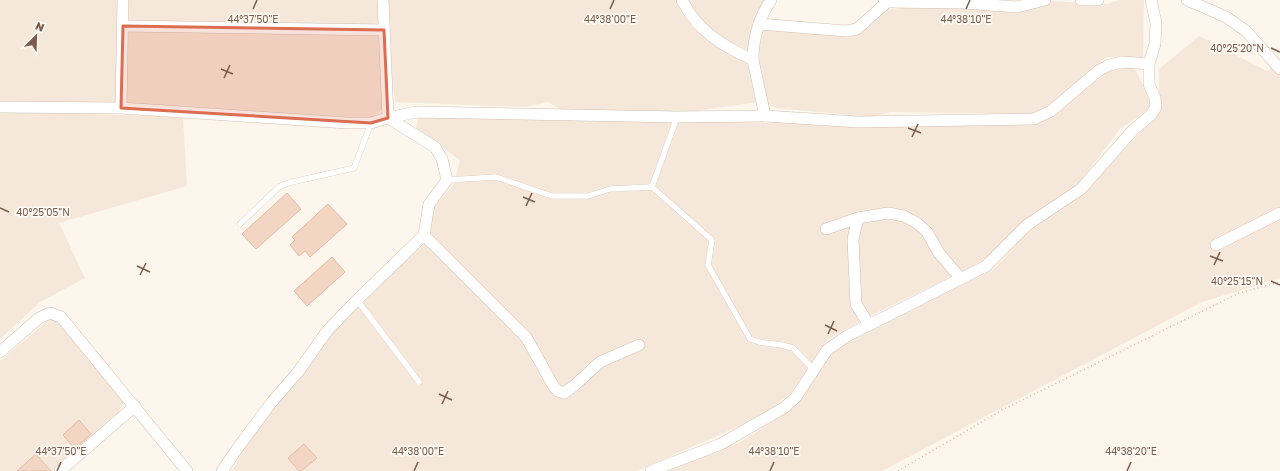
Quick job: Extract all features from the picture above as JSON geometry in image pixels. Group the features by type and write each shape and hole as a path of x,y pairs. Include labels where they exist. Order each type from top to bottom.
{"street":[{"path":"121,108 123,0"},
{"path":"383,0 388,118"},
{"path":"682,0 706,33 732,51 753,60"},
{"path":"765,116 753,60 753,46 763,13 771,0"},
{"path":"759,24 846,31 857,29 885,1 964,3 1017,7 1045,0"},
{"path":"1081,0 1098,0"},
{"path":"651,471 721,444 785,407 796,397 813,369 827,350 847,336 986,266 1027,225 1081,189 1133,130 1151,114 1156,107 1155,98 1149,84 1149,64 1155,44 1156,23 1152,0"},
{"path":"1187,0 1226,17 1246,31 1280,69"},
{"path":"123,26 384,30"},
{"path":"0,108 121,108 347,123 371,123 416,112 677,117 765,116 858,122 1034,119 1051,111 1098,71 1123,62 1149,64"},
{"path":"222,471 236,449 270,403 298,372 327,330 424,235 429,204 447,180 442,159 435,147 388,118"},
{"path":"826,229 858,218 888,213 904,216 917,223 927,232 939,253 961,279"},
{"path":"1216,245 1280,213"},
{"path":"858,218 853,239 856,304 869,325"},
{"path":"424,235 526,337 554,387 558,391 564,393 600,362 639,345"},
{"path":"0,352 39,318 50,313 61,317 187,471"},
{"path":"60,471 135,406"}],"lane":[{"path":"652,187 677,117"},
{"path":"240,224 280,186 354,168 371,123"},
{"path":"447,180 496,177 552,196 588,196 610,189 652,187 712,240 708,265 750,339 759,342 781,344 793,348 813,369"},
{"path":"356,300 419,382"}],"path":[{"path":"898,471 1002,410 1240,293 1280,282"}],"highlighted area":[{"path":"123,26 384,30 388,118 371,123 121,108"}],"shaded area":[{"path":"0,0 117,0 116,104 0,101"},
{"path":"129,0 378,0 378,28 129,20"},
{"path":"389,0 678,0 693,28 749,63 759,102 694,111 564,112 549,102 525,107 395,102 387,28"},
{"path":"687,0 765,0 757,12 747,50 709,31"},
{"path":"1119,0 1144,0 1143,60 1106,57 1055,102 1032,114 891,112 872,117 775,108 766,104 757,55 761,29 850,37 889,9 940,5 1050,1 1108,4"},
{"path":"129,29 379,35 385,107 370,120 126,103"},
{"path":"1199,36 1267,71 1280,60 1280,278 1202,302 882,471 663,471 740,442 795,407 828,353 873,328 995,268 1031,228 1081,196 1159,112 1159,69"},
{"path":"1134,67 1153,106 1120,129 1073,191 984,261 872,315 827,340 792,392 758,418 637,471 232,471 246,445 340,323 379,284 425,244 434,207 454,184 460,160 416,128 419,116 942,126 1034,124 1109,70"},
{"path":"0,111 183,117 187,186 59,223 85,278 40,302 0,339"},
{"path":"53,316 124,401 117,416 53,471 0,471 0,361"}],"building":[{"path":"287,193 301,209 256,249 242,234"},
{"path":"328,204 347,224 310,257 305,251 299,256 290,245 295,240 292,237"},
{"path":"332,257 345,272 307,306 294,291"},
{"path":"79,420 91,434 75,449 63,435"},
{"path":"304,444 317,458 299,471 288,458"},
{"path":"36,454 51,471 17,471"}]}
